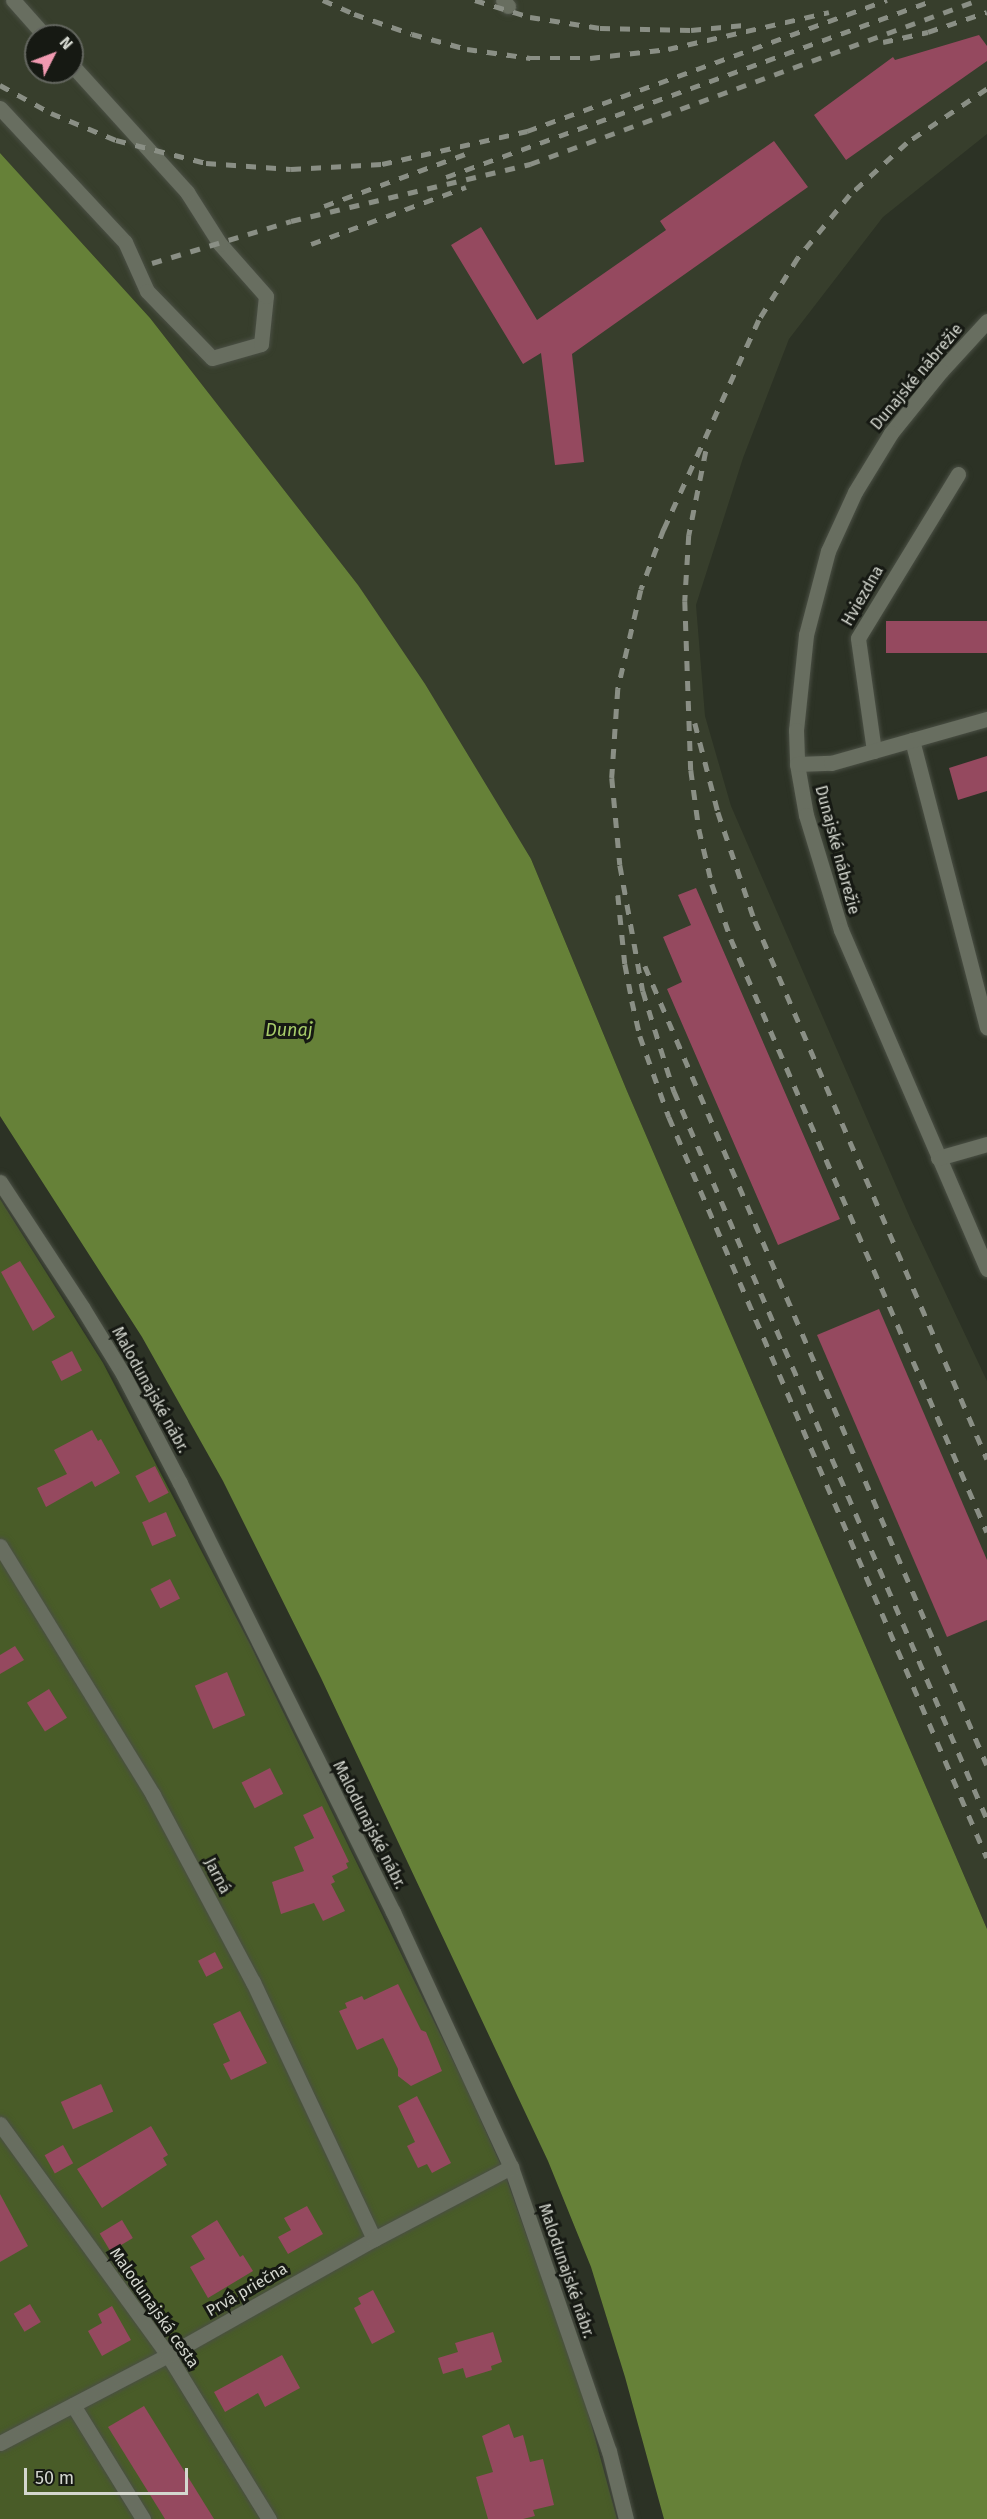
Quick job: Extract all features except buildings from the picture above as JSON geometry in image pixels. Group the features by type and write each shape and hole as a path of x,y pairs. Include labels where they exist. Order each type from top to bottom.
{"street":[{"path":"13,0 34,24"},
{"path":"0,108 125,242 147,291 212,358 261,344 266,296 220,244 186,192 84,78"},
{"name":"Dunajské nábrežie","path":"987,321 941,371 891,433 855,492 828,551 806,635 796,730 796,764 808,825 841,930 987,1269"},
{"name":"Hviezdna","path":"874,751 858,638 958,474"},
{"path":"796,764 831,763 987,719"},
{"path":"912,740 987,1027"},
{"path":"938,1158 987,1144"},
{"name":"Malodunajské nábr.","path":"0,1182 123,1374 180,1483 393,1912 511,2167 609,2451 626,2519"},
{"name":"Jarná","path":"0,1546 164,1815 253,1982 374,2239"},
{"name":"Malodunajská cesta","path":"0,2124 168,2355 269,2519"},
{"name":"Prvá priečna","path":"0,2443 168,2355 374,2239 511,2167"},
{"path":"73,2405 143,2519"}],"shaded area":[{"path":"0,0 987,0 987,134 883,217 789,339 743,458 696,605 705,716 731,806 911,1220 987,1381 987,1929 627,1091 531,859 358,585 150,318 0,153"},
{"path":"0,1199 103,1363 250,1644 465,2085 504,2172 583,2394 617,2519 0,2519"}],"water":[{"name":"Dunaj","path":"0,153 150,318 358,585 425,684 531,859 627,1091 987,1929 987,2519 664,2519 625,2377 591,2267 548,2161 321,1678 223,1481 142,1337 0,1116"}],"railway":[{"path":"323,0 354,14 412,34 467,49 530,58 590,58 668,49 829,12"},
{"path":"475,0 530,17 600,28 691,30 744,25"},
{"path":"0,85 51,113 116,140 206,163 291,169 382,164 527,131 887,0"},
{"path":"446,177 934,0"},
{"path":"152,263 291,221 530,164 979,0"},
{"path":"883,42 928,32 987,12"},
{"path":"987,89 907,143 850,195 798,258 759,320 664,529 641,590 618,689 612,778 620,865 643,991 674,1091 987,1819"},
{"path":"324,206 465,154"},
{"path":"311,244 466,187"},
{"path":"706,451 689,535 685,601 691,770 699,829 712,884 731,939 987,1532"},
{"path":"695,723 718,812 755,921 987,1459"},
{"path":"618,895 625,964 640,1036 669,1117 987,1858"},
{"path":"645,966 987,1765"}]}
